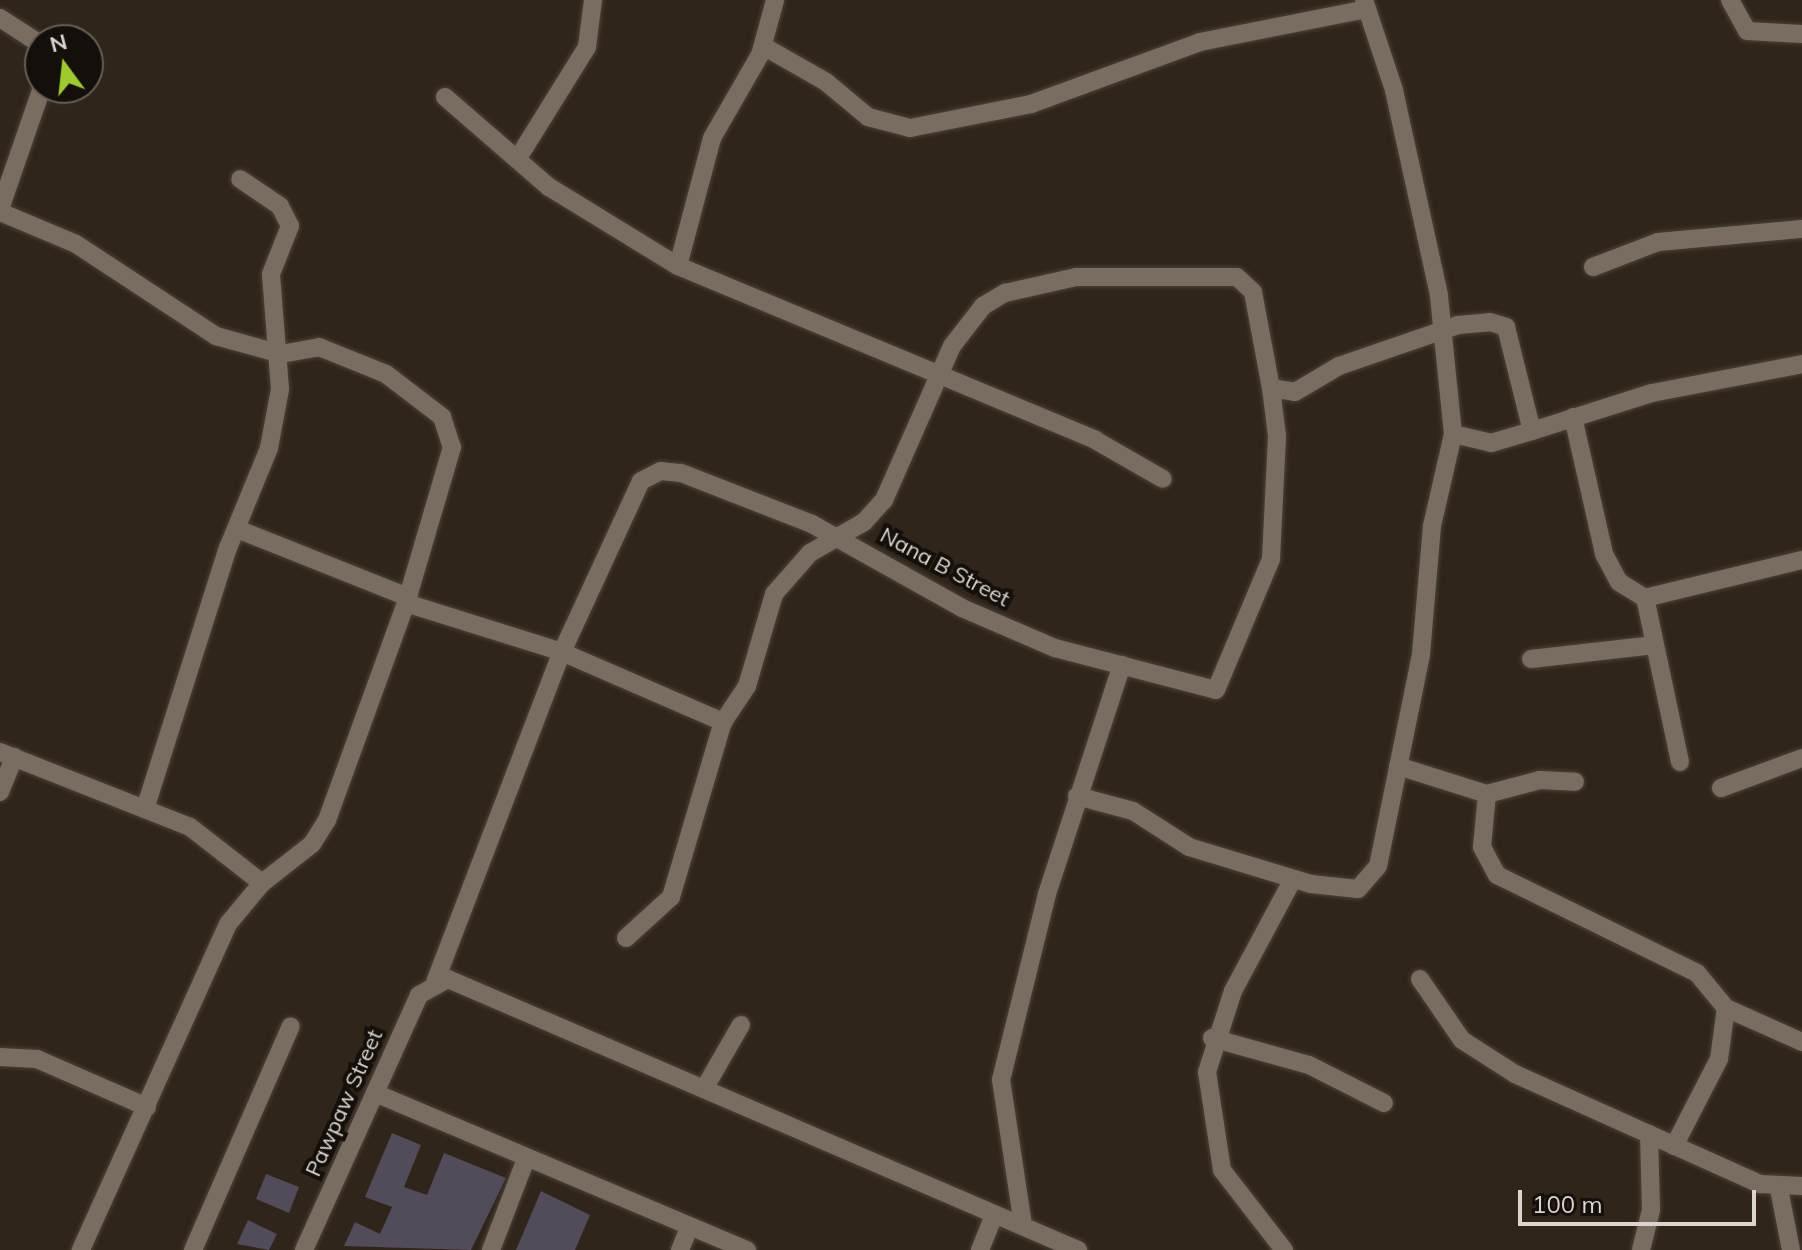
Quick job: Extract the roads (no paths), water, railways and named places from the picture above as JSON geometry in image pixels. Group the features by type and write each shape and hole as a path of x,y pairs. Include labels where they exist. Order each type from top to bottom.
{"street":[{"path":"518,158 587,47 593,0"},
{"path":"678,266 712,138 763,46 775,0"},
{"path":"1730,0 1747,31 1802,34"},
{"path":"763,46 826,82 868,117 910,128 1031,104 1226,35 1366,4 1394,90 1445,330 1453,434 1398,766 1371,881 1348,890 1293,879 1189,847 1133,811 1077,796"},
{"path":"0,18 24,34"},
{"path":"445,97 549,187 678,266 936,378 1095,440 1163,479"},
{"path":"36,104 0,210 113,265 216,336 281,354 319,347 346,355 414,392 447,425 452,447 407,600 327,820 312,844 262,883 217,942 147,1107 81,1250"},
{"path":"145,809 237,529 269,448 281,354 271,274 288,218 240,179"},
{"path":"1593,267 1658,242 1802,229"},
{"path":"626,938 671,897 723,722 747,686 774,594 834,538 884,500 936,378 967,323 1005,293 1076,277 1237,277 1253,292 1271,388 1306,388 1339,366 1445,330 1506,327 1532,431"},
{"path":"1453,434 1491,443 1573,417 1802,364"},
{"name":"Nana B Street","path":"651,474 681,473 834,538 962,608 1055,648 1208,691 1221,686 1271,559 1277,436 1271,388"},
{"path":"1573,417 1604,554 1619,582 1645,598 1802,560"},
{"name":"Pawpaw Street","path":"304,1250 419,995 435,982 562,652 632,492 651,474"},
{"path":"237,529 407,600 562,652 723,722"},
{"path":"1645,598 1680,762"},
{"path":"1531,659 1654,645"},
{"path":"1023,1225 1001,1080 1077,796 1122,665"},
{"path":"0,792 7,755 145,809 220,844 262,883"},
{"path":"1721,788 1802,758"},
{"path":"1398,766 1487,794 1540,780 1575,782"},
{"path":"1487,794 1482,847 1497,875 1697,973 1726,1008 1802,1042"},
{"path":"1284,1250 1222,1170 1207,1072 1212,1038 1293,879"},
{"path":"1420,979 1462,1040 1482,1054 1674,1146 1779,1189 1802,1186"},
{"path":"435,982 460,982 993,1218 1023,1225 1078,1250"},
{"path":"1674,1146 1719,1059 1726,1008"},
{"path":"704,1089 741,1025"},
{"path":"193,1250 291,1026"},
{"path":"1212,1038 1309,1065 1384,1103"},
{"path":"0,1057 37,1059 147,1107"},
{"path":"375,1093 688,1230 747,1250"},
{"path":"1641,1250 1651,1210 1649,1134"},
{"path":"491,1250 526,1159"},
{"path":"1779,1189 1791,1250"},
{"path":"980,1250 993,1218"},
{"path":"680,1250 688,1230"}]}
